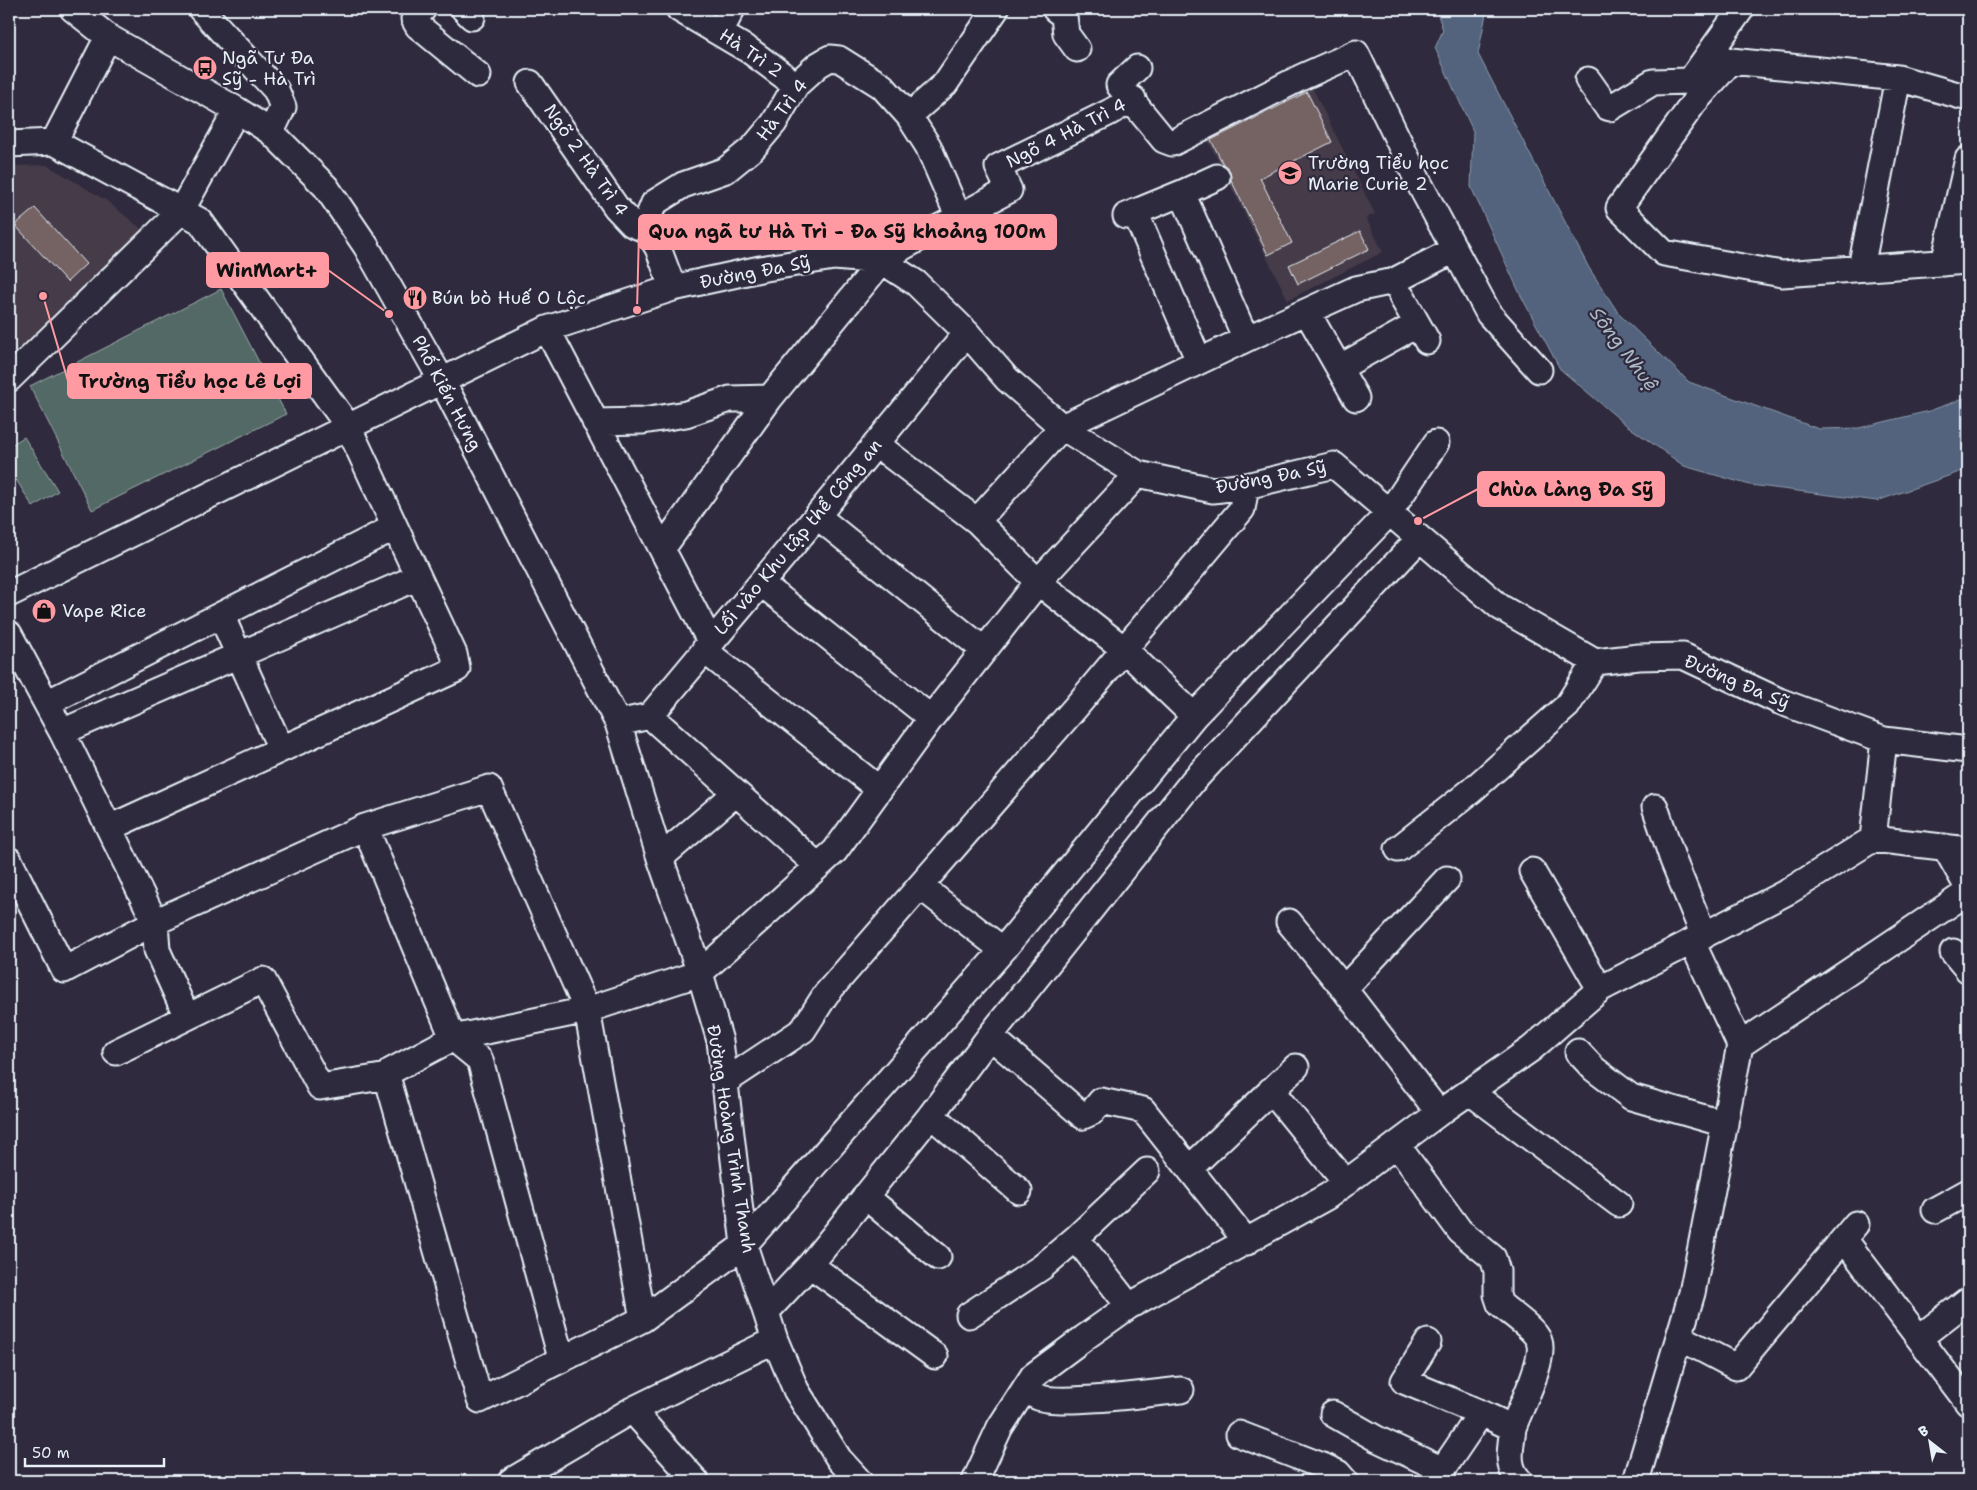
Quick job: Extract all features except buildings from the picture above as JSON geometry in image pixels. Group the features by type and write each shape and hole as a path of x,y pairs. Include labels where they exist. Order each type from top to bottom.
{"street":[{"name":"Phố Kiến Hưng","path":"73,9 108,37 237,110 271,132 326,186 366,246 442,381 618,723"},
{"path":"201,9 276,90 282,107 271,132"},
{"path":"423,9 414,19 418,26 478,75"},
{"name":"Hà Trì 2","path":"678,9 720,32 785,75 796,85"},
{"path":"720,32 732,9"},
{"path":"1055,9 1064,16 1066,34 1077,49"},
{"path":"1741,9 1720,58 1693,104 1619,208 1664,253 1782,274 1956,262 1968,159"},
{"path":"909,116 945,84 990,19"},
{"path":"54,142 108,37"},
{"name":"Ngõ 4 Hà Trì 4","path":"959,218 1009,190 998,167 1110,112 1132,99 1164,140 1172,143 1302,77 1356,53 1454,250"},
{"name":"Hà Trì 4","path":"647,230 648,218 654,203 683,185 726,170 753,148 774,123 796,85 818,65 830,58 839,59 882,86 909,116 928,146 959,218"},
{"path":"1588,80 1607,107 1614,108 1653,82 1690,81 1720,58 1898,78 1968,98"},
{"path":"1132,99 1119,85 1137,68"},
{"path":"1861,268 1898,78"},
{"name":"Ngõ 2 Hà Trì 4","path":"530,83 616,206 632,224 647,230"},
{"path":"13,370 181,211 237,110"},
{"path":"9,144 54,142 200,222 348,426 454,654 457,669 109,828"},
{"path":"1199,361 1131,214 1217,177"},
{"path":"1182,193 1246,338"},
{"path":"662,549 770,398 882,260 959,218"},
{"path":"647,230 658,248 672,288"},
{"path":"977,521 1062,428 1246,338 1307,312 1340,285 1356,289 1394,281 1454,250 1489,314 1539,370"},
{"name":"Đường Đa Sỹ","path":"9,594 547,329 672,288 760,269 834,257 882,260 916,283 967,332 1007,379 1062,428 1138,474 1213,490 1246,486 1334,465 1500,607 1595,662 1638,657 1684,656 1779,701 1884,740 1968,750"},
{"path":"1339,368 1422,333 1402,297"},
{"path":"1307,312 1356,398"},
{"path":"547,329 662,549 708,647 879,789"},
{"name":"Lối vào Khu tập thể Công an","path":"650,716 967,332"},
{"path":"595,422 643,421 686,414 730,399 770,398"},
{"path":"1138,474 1038,582 931,718 835,851 700,973 586,1010 453,1038 391,1071 388,1076 480,1400 561,1358 643,1319 744,1245 1003,950 1194,716 1389,513 1436,443"},
{"path":"876,444 977,521 1038,582 1124,649 1194,716"},
{"path":"726,1081 803,1030 826,994 1124,649 1242,509 1246,486"},
{"path":"817,516 984,650"},
{"path":"47,703 395,527"},
{"path":"766,1312 810,1266 1193,781 1420,539"},
{"path":"62,732 418,577"},
{"path":"761,583 931,718"},
{"path":"221,615 240,653 281,749"},
{"path":"9,634 62,732 155,922 157,950 187,1017"},
{"path":"1398,849 1471,790 1567,706 1595,662"},
{"path":"618,723 650,716 818,866"},
{"name":"Đường Hoàng Trình Thanh","path":"618,723 660,858 700,973 720,1041 744,1245 776,1340 796,1390 839,1460 858,1481"},
{"path":"1873,839 1884,740"},
{"path":"9,860 64,970 155,922 365,827 489,788 586,1010 643,1319"},
{"path":"660,858 736,793"},
{"path":"1636,1481 1692,1293 1740,1045 1698,939 1655,807"},
{"path":"365,827 453,1038 480,1060 561,1358"},
{"path":"975,1481 1000,1427 1033,1376 1129,1306 1328,1196 1440,1113 1531,1049 1600,989 1789,892 1873,839 1957,849 1968,888"},
{"path":"1532,871 1600,989"},
{"path":"1344,989 1447,879"},
{"path":"920,886 1003,950"},
{"path":"1740,1045 1968,892"},
{"path":"1289,922 1344,989 1440,1113"},
{"path":"116,1052 263,980 320,1087 388,1076"},
{"path":"990,1036 1083,1116 1092,1112 1101,1101 1144,1110 1247,1242"},
{"path":"1578,1052 1594,1069 1631,1097 1724,1124"},
{"path":"1190,1168 1296,1066"},
{"path":"1271,1090 1346,1183"},
{"path":"1470,1092 1619,1204"},
{"path":"931,1115 1019,1191"},
{"path":"1397,1145 1460,1231 1493,1258 1497,1271 1497,1295 1500,1304 1539,1340 1542,1353 1513,1428 1510,1465 1514,1476 1520,1481"},
{"path":"969,1314 1042,1267 1076,1238 1147,1171"},
{"path":"1935,1210 1968,1192"},
{"path":"865,1196 938,1257"},
{"path":"1679,1337 1736,1367 1850,1232 1920,1338 1968,1403"},
{"path":"1076,1238 1129,1306"},
{"path":"810,1266 934,1356"},
{"path":"1920,1338 1968,1300"},
{"path":"521,1479 632,1410 776,1340"},
{"path":"1428,1342 1404,1381 1513,1428"},
{"path":"1025,1388 1038,1397 1048,1399 1107,1398 1181,1390"},
{"path":"632,1410 696,1481"},
{"path":"1333,1414 1439,1476 1481,1413"},
{"path":"1239,1434 1325,1467 1338,1473 1345,1481"}],"shaded area":[{"name":"Trường Tiểu học Marie Curie 2","path":"1309,81 1375,214 1366,218 1383,252 1288,300 1204,133"},
{"path":"47,165 107,201 144,231 9,363 9,166"}],"green space":[{"path":"221,289 286,414 92,510 30,386"},
{"path":"24,437 58,491 33,507 9,468 9,446"}],"water":[{"name":"Sông Nhuệ","path":"1436,9 1487,9 1478,54 1589,268 1619,314 1689,382 1819,429 1859,428 1929,411 1968,397 1968,469 1877,501 1750,485 1684,466 1625,424 1560,369 1520,294 1471,187 1473,131 1435,48 1443,30"}],"place":[{"name":"Ngã Tư Đa Sỹ - Hà Trì","path":"205,68"},
{"name":"Trường Tiểu học Marie Curie 2","path":"1290,173"},
{"name":"Trường Tiểu học Lê Lợi","path":"43,296"},
{"name":"Bún bò Huế O Lộc","path":"415,298"},
{"name":"Qua ngã tư Hà Trì - Đa Sỹ khoảng 100m","path":"637,310"},
{"name":"WinMart+","path":"389,314"},
{"name":"Chùa Làng Đa Sỹ","path":"1418,521"},
{"name":"Vape Rice","path":"44,611"}]}
